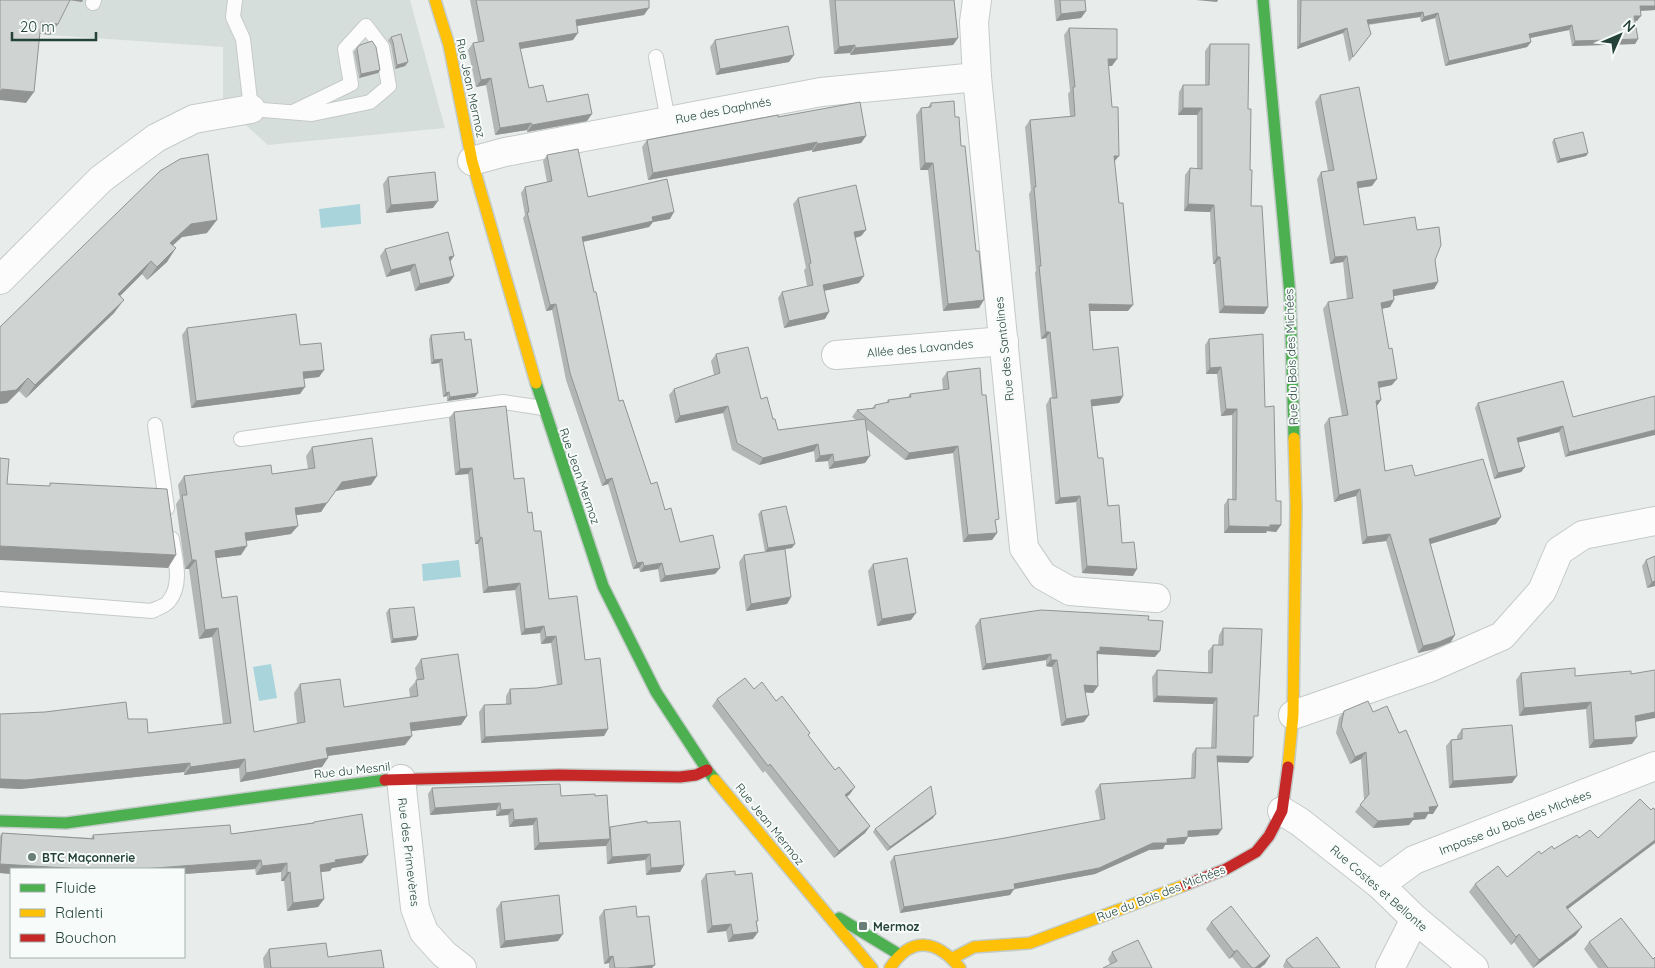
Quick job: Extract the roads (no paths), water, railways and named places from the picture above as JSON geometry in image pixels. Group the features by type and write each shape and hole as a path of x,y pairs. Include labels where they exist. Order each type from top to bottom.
{"street":[{"name":"Rue Jean Mermoz","path":"435,0 449,45 472,161 542,408 602,586 656,692 707,770 872,968"},
{"name":"Rue des Santolines","path":"977,0 974,22 977,77 1024,548 1043,576 1070,591 1156,598"},
{"name":"Rue du Bois des Michées","path":"953,958 974,947 1030,943 1226,869 1256,852 1269,836 1282,811 1293,715 1296,506 1290,295 1263,0"},
{"name":"Rue des Daphnés","path":"472,161 505,152 821,92 977,77"},
{"path":"0,280 101,179 156,138 194,119 251,110"},
{"name":"Allée des Lavandes","path":"836,355 1004,341"},
{"path":"1293,715 1429,668 1502,636 1542,591 1559,552 1583,535 1655,521"},
{"name":"Impasse du Bois des Michées","path":"1380,886 1414,860 1655,766"},
{"name":"Rue du Mesnil","path":"0,821 66,823 374,780 558,774 680,777 696,775 707,770"},
{"name":"Rue des Primevères","path":"401,779 415,908 424,932 444,954 462,968"},
{"name":"Rue Costes et Bellonte","path":"1282,811 1300,822 1380,886 1415,919 1474,968"},
{"name":"Rue Jean Mermoz","path":"818,905 900,954"},
{"path":"1390,968 1415,919"},
{"path":"890,968 900,954 913,947 929,946 943,949 960,968"}],"lane":[{"path":"235,0 233,17 243,39 251,110 312,114 370,102 389,86 382,47 366,26 345,49 351,84 292,112"},
{"path":"656,57 668,120"},
{"path":"241,439 503,402 542,408"},
{"path":"0,599 152,611 168,602 176,590 177,572 155,425"}],"water":[{"path":"360,204 361,224 321,228 319,209"},
{"path":"459,560 461,577 423,581 422,564"},
{"path":"271,664 277,698 259,701 253,667"}],"place":[{"name":"BTC Maçonnerie","path":"32,857"},
{"name":"Mermoz","path":"863,926"}]}
